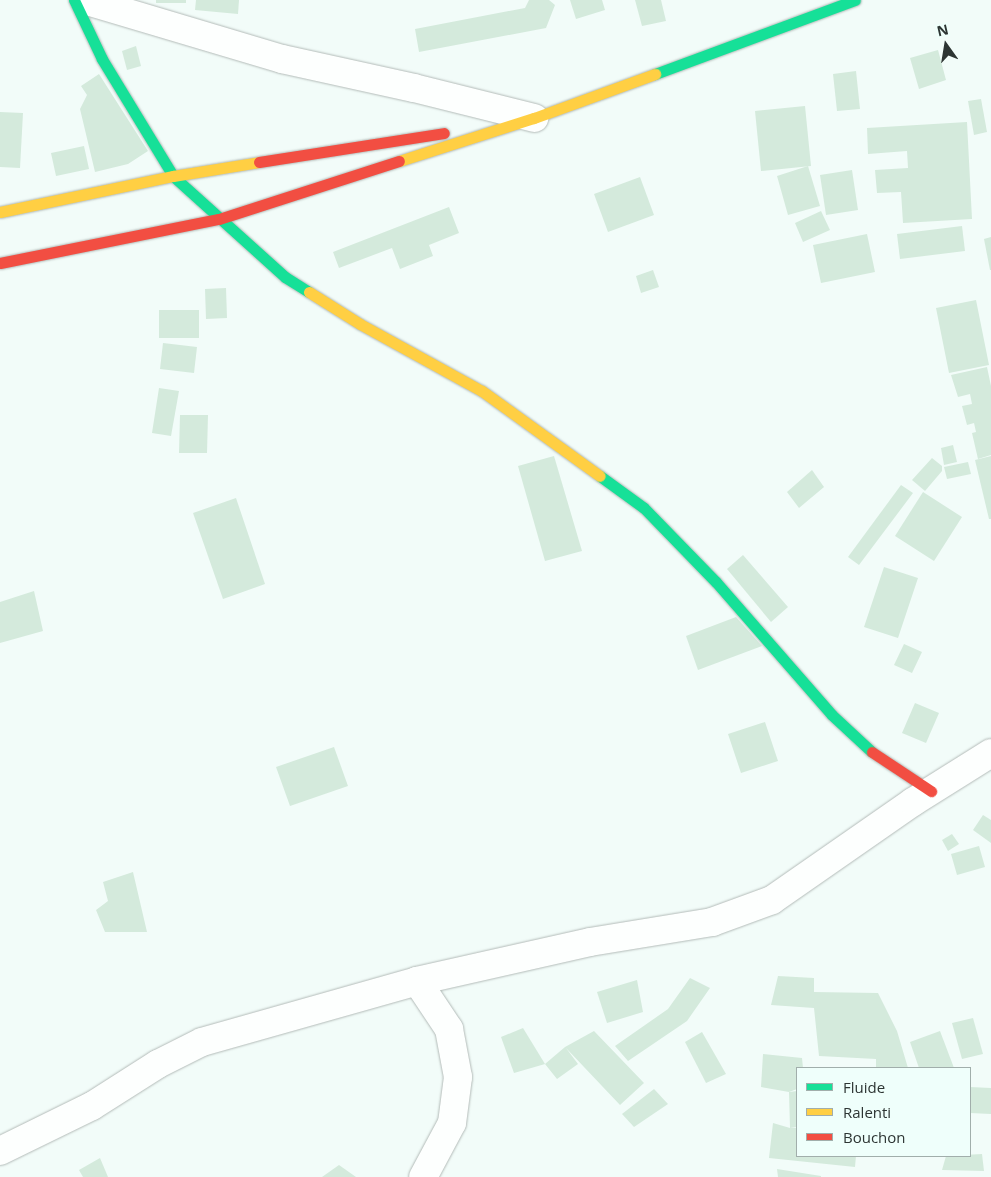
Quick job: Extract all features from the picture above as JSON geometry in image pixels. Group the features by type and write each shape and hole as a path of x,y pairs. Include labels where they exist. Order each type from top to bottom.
{"main road":[{"path":"74,0 102,59 173,176 219,219 285,277 360,324 482,391 644,508 716,582 832,715 866,748 932,791"},
{"path":"0,263 219,219 534,118 854,0"},
{"path":"0,212 173,176 534,118"}],"street":[{"path":"84,0 282,59 414,88 534,118"},
{"path":"0,1151 92,1106 158,1064 202,1042 417,981 590,942 712,922 772,900 991,753"},
{"path":"417,981 449,1029 458,1077 452,1123 423,1177"}],"building":[{"path":"156,0 186,0 186,3 156,3"},
{"path":"196,0 239,0 238,14 195,10"},
{"path":"529,0 549,0 555,5 546,28 419,52 415,29 525,8"},
{"path":"570,0 602,0 605,10 576,19"},
{"path":"635,0 661,0 666,21 642,26"},
{"path":"136,46 141,66 127,70 122,51"},
{"path":"938,50 946,80 919,89 910,58"},
{"path":"856,71 860,109 837,111 833,74"},
{"path":"99,74 148,151 128,164 95,172 80,109 87,95 81,86"},
{"path":"981,99 987,132 974,135 968,101"},
{"path":"805,106 811,166 761,171 755,111"},
{"path":"0,112 23,113 20,168 0,167"},
{"path":"967,122 972,219 903,223 901,192 877,193 875,170 908,168 907,151 868,154 867,128"},
{"path":"84,146 89,169 56,176 51,153"},
{"path":"808,166 820,206 788,215 777,176"},
{"path":"852,170 858,210 826,215 820,175"},
{"path":"640,177 654,215 608,232 594,194"},
{"path":"449,207 459,233 429,245 433,256 400,269 392,248 339,268 333,252"},
{"path":"821,211 830,230 803,242 795,223"},
{"path":"962,226 965,251 900,259 897,234"},
{"path":"867,234 875,272 821,283 813,245"},
{"path":"991,237 991,270 990,270 984,239"},
{"path":"653,270 659,287 641,293 636,276"},
{"path":"226,288 227,318 206,319 205,289"},
{"path":"976,300 989,365 949,373 936,308"},
{"path":"159,310 199,310 199,338 159,338"},
{"path":"163,343 197,347 194,373 160,369"},
{"path":"987,367 991,386 991,455 978,459 972,433 976,432 974,423 967,425 962,406 972,404 970,394 958,397 951,375"},
{"path":"159,388 179,391 171,436 152,433"},
{"path":"180,415 208,415 207,453 179,453"},
{"path":"953,445 957,462 944,465 941,448"},
{"path":"554,456 582,551 545,561 518,466"},
{"path":"991,456 991,519 989,519 975,460"},
{"path":"932,458 942,466 942,471 925,491 912,480"},
{"path":"968,462 971,474 947,479 944,467"},
{"path":"812,470 824,487 799,508 787,492"},
{"path":"901,485 913,493 859,565 848,557"},
{"path":"923,492 962,517 934,561 895,536"},
{"path":"236,498 265,584 223,599 193,513"},
{"path":"743,555 788,607 771,622 727,569"},
{"path":"884,567 918,578 898,638 864,627"},
{"path":"34,591 43,631 0,643 0,602"},
{"path":"736,617 762,646 698,670 686,636"},
{"path":"904,644 922,652 912,673 894,665"},
{"path":"915,703 939,713 926,743 902,733"},
{"path":"765,722 778,761 741,773 728,734"},
{"path":"334,747 348,786 290,806 276,767"},
{"path":"983,815 991,820 991,843 973,830"},
{"path":"952,834 959,844 948,851 942,840"},
{"path":"979,846 985,867 957,875 951,854"},
{"path":"133,872 147,932 105,932 96,910 108,901 103,882"},
{"path":"778,976 814,978 814,992 878,993 897,1031 908,1067 876,1067 876,1059 819,1056 814,1008 771,1005"},
{"path":"690,978 710,988 687,1021 628,1061 615,1046 668,1009"},
{"path":"637,980 643,1012 607,1023 597,992"},
{"path":"973,1018 983,1054 962,1059 952,1023"},
{"path":"523,1028 545,1064 514,1073 501,1037"},
{"path":"594,1031 644,1083 620,1105 566,1048 578,1064 557,1079 545,1064 565,1047"},
{"path":"940,1031 954,1067 919,1067 910,1042"},
{"path":"702,1032 726,1074 706,1083 685,1042"},
{"path":"763,1054 802,1058 803,1067 796,1067 796,1089 789,1092 761,1087"},
{"path":"971,1087 991,1088 991,1114 971,1113"},
{"path":"654,1089 668,1104 634,1127 622,1114"},
{"path":"796,1091 796,1127 790,1128 789,1092"},
{"path":"773,1123 796,1128 796,1157 856,1157 855,1167 769,1158"},
{"path":"982,1154 984,1171 942,1170 946,1157 971,1157 971,1155"},
{"path":"100,1158 108,1177 83,1177 79,1170"},
{"path":"339,1165 356,1177 322,1177"},
{"path":"777,1169 821,1176 821,1177 778,1177"}],"traffic: fast":[{"path":"74,0 102,59 173,176 285,277 309,292"},
{"path":"655,74 855,0"},
{"path":"600,476 644,508 716,582 832,715 872,752"}],"traffic: slow":[{"path":"399,161 534,118 655,74"},
{"path":"0,212 173,176 259,162"},
{"path":"309,292 360,324 482,391 600,476"}],"traffic: jam":[{"path":"259,162 444,133"},
{"path":"0,263 219,219 399,161"},
{"path":"872,752 931,791"}]}
